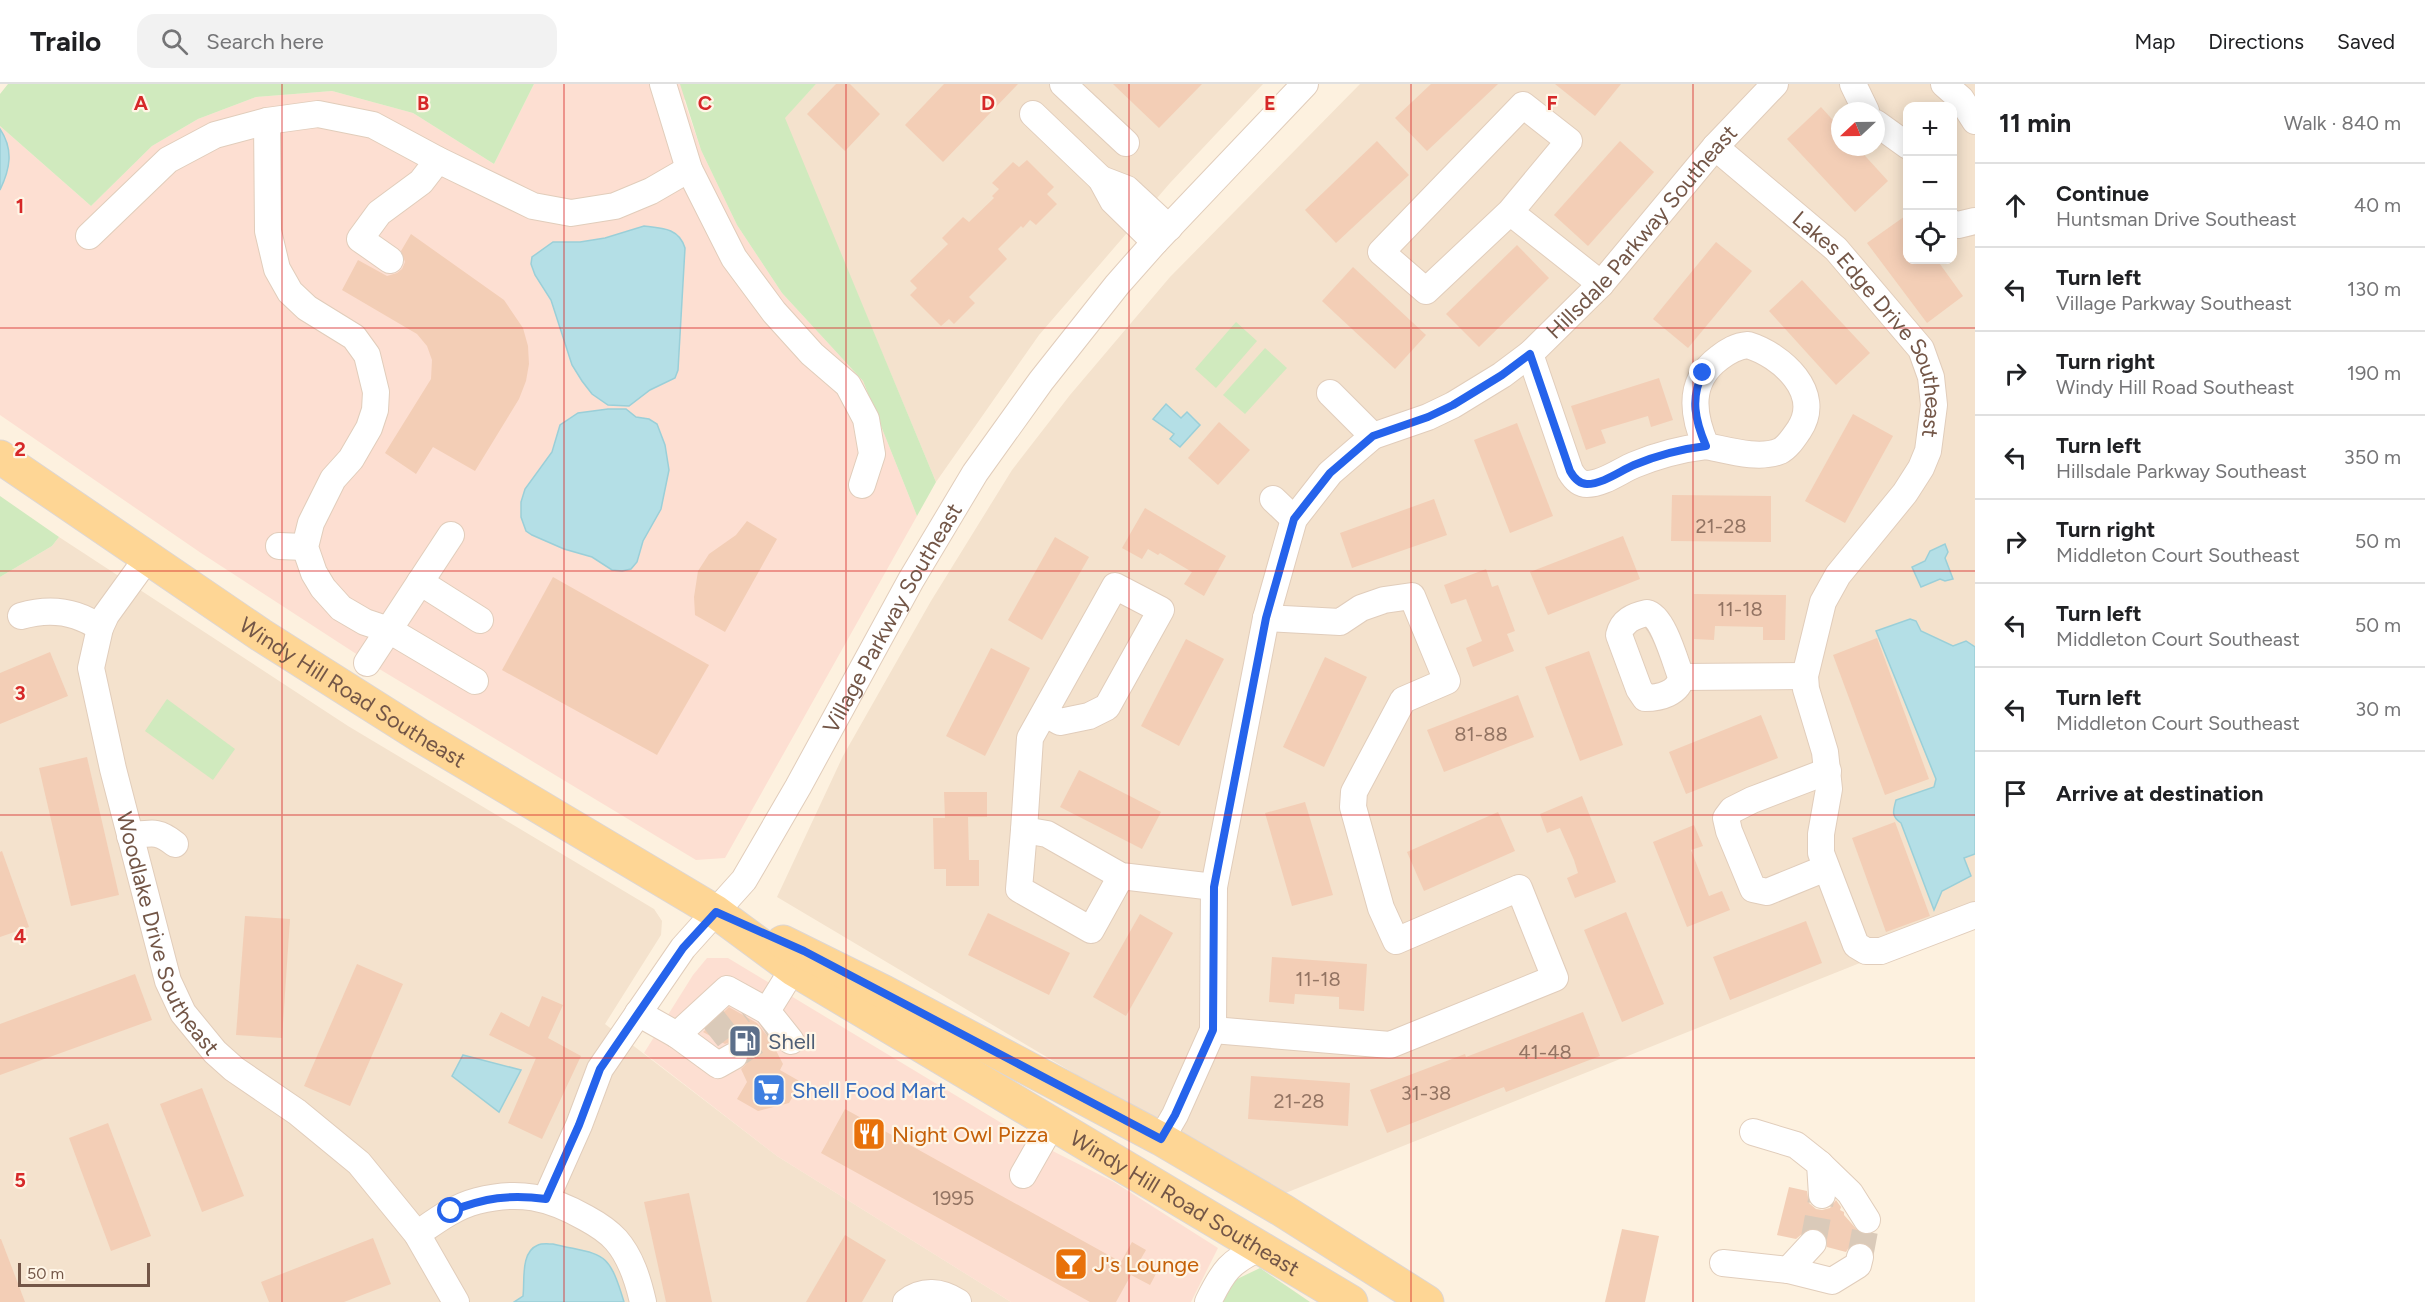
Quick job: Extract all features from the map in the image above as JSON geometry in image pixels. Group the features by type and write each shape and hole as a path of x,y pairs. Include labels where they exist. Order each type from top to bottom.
{"main road":[{"name":"Windy Hill Road Southeast","path":"0,457 261,635 401,724 716,912 794,969 1352,1302"},
{"name":"Windy Hill Road Southeast","path":"716,912 814,956 1161,1139 1282,1210 1427,1302"},
{"path":"1262,1247 1282,1245 1303,1250 1389,1302"}],"street":[{"path":"663,84 689,169 707,208 741,267 774,312 812,354 848,386 866,419 872,454 862,485"},
{"path":"1063,84 1126,143"},
{"name":"Village Parkway Southeast","path":"546,1199 579,1125 600,1069 683,948 744,880 798,787 911,580 975,473 1041,381 1162,235 1305,84"},
{"name":"Hillsdale Parkway Southeast","path":"1161,1139 1175,1115 1213,1030 1214,887 1266,618 1294,519 1330,473 1373,436 1428,417 1453,405 1502,375 1530,354 1601,284 1715,147 1774,84"},
{"path":"1853,84 1862,102"},
{"path":"1944,84 1961,99 1975,121"},
{"path":"1523,105 1569,141 1510,212 1426,291 1381,252 1523,105"},
{"path":"90,236 168,160 215,135 267,121 318,114 373,125 438,160 533,206 571,213 615,206 651,191 689,169"},
{"path":"1033,114 1101,179 1127,189 1162,235"},
{"path":"267,121 268,231 277,269 290,292 307,308 354,338 367,355 376,392 375,410 369,428 351,459 333,479 311,523 305,547 314,573 323,588 341,608 365,622 389,630 475,681"},
{"path":"1885,129 1903,142"},
{"name":"Lakes Edge Drive Southeast","path":"1715,147 1836,249 1920,349 1931,377 1933,415 1931,435 1924,459 1905,493 1838,575 1823,603 1805,676 1806,689 1825,752 1828,771 1829,789 1820,843 1826,868 1856,945 1866,951 1881,951 1975,915"},
{"path":"390,260 360,239 379,213 421,182 438,160"},
{"path":"1510,212 1601,284"},
{"path":"1957,225 1975,221"},
{"path":"1530,354 1570,471 1574,478 1589,484 1684,448 1706,446 1767,453 1780,451 1805,420 1807,408 1804,392 1785,366 1771,354 1748,345 1739,346 1713,362 1703,373 1696,386 1694,399 1700,433 1706,446"},
{"path":"1330,393 1373,436"},
{"path":"1273,499 1294,519"},
{"path":"367,663 451,535"},
{"path":"279,546 305,547"},
{"name":"Woodlake Drive Southeast","path":"148,557 106,615 92,655 92,677 168,981 183,1014 202,1038 234,1069 297,1112 359,1163 417,1234 456,1302"},
{"path":"420,582 480,620"},
{"path":"1044,713 1060,722 1089,716 1107,707 1161,609 1115,586 1029,738 1018,889 1091,930 1121,876"},
{"path":"1213,1030 1390,1045 1556,978 1519,888 1396,941 1381,908 1353,807 1354,792 1403,700 1447,681 1412,596 1368,605 1340,622 1266,618"},
{"path":"21,616 41,610 63,612 86,618 100,628"},
{"path":"1682,676 1805,676"},
{"path":"1826,868 1767,892 1753,889 1729,831 1726,818 1732,810 1752,800 1828,771"},
{"path":"1024,830 1047,834 1121,876 1214,887"},
{"path":"130,836 163,834 175,844"},
{"path":"694,1040 727,989 766,1021 794,969"},
{"path":"638,1013 694,1040 718,1065 734,1056"},
{"path":"1023,1175 1052,1124"},
{"path":"1753,1132 1796,1144 1850,1193 1867,1220"},
{"path":"1820,1164 1822,1195"},
{"path":"417,1234 451,1211 475,1202 501,1196 546,1199 566,1207 601,1227 616,1240 633,1269 643,1302"},
{"path":"1788,1270 1813,1244"},
{"path":"1208,1302 1228,1266 1262,1247"},
{"path":"1723,1263 1788,1270 1832,1281 1858,1265 1860,1257"},
{"path":"906,1302 919,1294 932,1292 948,1295 958,1302"}],"shaded area":[{"path":"534,84 714,84 684,100 701,150 737,225 782,293 863,381 917,516 725,858 696,860 381,670 201,553 0,415 0,126 91,206 152,146 198,119 256,97 332,91 413,113 494,164"},
{"path":"816,84 1263,84 1170,183 1039,335 936,482 784,118"},
{"path":"1360,84 1975,84 1975,917 1283,1194 777,897 843,756 931,601 1012,470 1070,395 1170,277"},
{"path":"59,537 348,726 654,909 662,921 661,935 605,1024 777,1156 1011,1302 0,1302 0,577 52,546"},
{"path":"707,958 728,958 1023,1136 1114,1182 1218,1248 1191,1302 1011,1302 777,1156 644,1053 693,975"}],"green space":[{"path":"8,84 534,84 494,164 413,113 332,91 256,97 198,119 152,146 91,206 0,126 0,94"},
{"path":"680,84 816,84 785,118 936,482 917,516 863,381 782,293 737,225 701,150"},
{"path":"1236,322 1257,341 1216,388 1195,369"},
{"path":"1265,348 1287,368 1245,414 1223,395"},
{"path":"0,496 59,537 52,546 0,577"},
{"path":"167,699 235,749 213,780 145,731"},
{"path":"1260,1268 1310,1302 1221,1302 1231,1282"}],"water":[{"path":"0,129 7,144 9,160 0,190"},
{"path":"644,226 669,230 679,236 685,248 678,370 675,378 650,390 629,406 608,405 592,394 572,365 551,300 535,275 531,264 532,257 553,242 580,242 605,238"},
{"path":"1166,404 1181,418 1187,412 1200,425 1180,447 1170,439 1174,434 1153,419"},
{"path":"626,409 636,417 649,419 657,424 665,445 669,470 661,509 643,541 637,562 631,569 622,571 612,570 592,557 564,549 532,535 526,531 521,517 521,502 525,489 552,452 560,425 578,413"},
{"path":"1945,544 1948,552 1945,558 1953,579 1945,581 1940,579 1921,587 1912,567 1925,561 1930,551"},
{"path":"1910,619 1916,621 1921,631 1953,646 1966,641 1975,647 1975,854 1964,858 1971,876 1942,891 1934,910 1901,823 1894,816 1894,810 1896,800 1934,787 1936,779 1876,631"},
{"path":"463,1055 521,1070 499,1112 452,1076"},
{"path":"553,1244 601,1257 613,1272 624,1302 514,1302 523,1296 524,1268 528,1254 538,1245"}],"building":[{"path":"836,84 850,84 880,114 845,151 807,114"},
{"path":"944,84 1018,84 943,162 905,125"},
{"path":"1113,84 1202,84 1159,128"},
{"path":"1431,84 1498,84 1427,151 1395,118"},
{"path":"1555,84 1621,84 1595,116"},
{"path":"1821,107 1831,118 1831,156 1865,156 1888,181 1855,212 1787,139"},
{"path":"1377,141 1409,175 1336,243 1305,210"},
{"path":"1620,141 1654,172 1588,246 1554,215"},
{"path":"1027,160 1054,187 1047,194 1057,204 1036,225 1030,220 1023,228 1021,226 998,249 1007,259 969,297 975,303 954,324 949,319 941,326 910,295 917,288 910,281 948,244 942,238 963,217 969,222 994,198 992,196 999,189 992,183 1013,162 1019,167"},
{"path":"1903,218 1903,264 1940,264 1963,296 1927,323 1867,243"},
{"path":"411,234 504,300 523,328 528,346 529,364 519,399 475,471 433,447 416,474 385,453 431,379 432,360 427,346 417,334 342,290 358,260 387,276 402,269 405,262 401,251"},
{"path":"1716,242 1752,271 1688,348 1653,319"},
{"path":"1517,245 1549,278 1479,347 1446,314"},
{"path":"1353,267 1426,335 1395,369 1322,301"},
{"path":"1802,280 1870,353 1836,385 1769,311"},
{"path":"1659,378 1673,420 1651,427 1648,416 1601,430 1606,443 1586,450 1571,406"},
{"path":"1853,414 1893,436 1845,523 1805,501"},
{"path":"1219,422 1250,450 1218,485 1188,458"},
{"path":"1517,423 1553,516 1510,533 1474,440"},
{"path":"1672,495 1771,496 1771,542 1671,541"},
{"path":"1434,499 1447,535 1352,568 1340,533"},
{"path":"1145,508 1226,556 1204,596 1184,584 1192,572 1160,553 1158,555 1148,549 1142,559 1122,548"},
{"path":"747,521 777,539 725,632 695,615 694,597 698,571 709,554 736,535"},
{"path":"1623,536 1640,579 1548,615 1530,572"},
{"path":"1055,537 1089,557 1042,640 1008,620"},
{"path":"1486,569 1492,587 1498,585 1515,631 1507,634 1514,651 1473,667 1466,648 1482,641 1466,599 1451,604 1444,585"},
{"path":"553,577 709,665 657,755 502,670"},
{"path":"1694,594 1786,595 1785,640 1763,640 1763,627 1715,626 1714,640 1694,639"},
{"path":"1877,638 1929,779 1885,795 1833,655"},
{"path":"1186,639 1224,659 1179,746 1141,726"},
{"path":"991,648 1030,668 985,756 946,736"},
{"path":"1589,651 1623,745 1580,761 1545,667"},
{"path":"50,652 68,696 0,724 0,673"},
{"path":"1325,657 1367,677 1324,767 1283,747"},
{"path":"1518,695 1534,737 1444,772 1427,730"},
{"path":"1761,715 1778,758 1686,794 1669,752"},
{"path":"87,757 119,895 71,906 39,768"},
{"path":"1079,770 1161,812 1142,849 1060,807"},
{"path":"944,792 987,792 987,817 968,817 969,860 979,860 979,886 946,886 946,869 934,869 933,818 945,818"},
{"path":"1582,796 1616,882 1575,898 1567,878 1578,873 1574,860 1560,828 1547,833 1540,814"},
{"path":"1305,802 1333,895 1292,906 1265,813"},
{"path":"1498,812 1515,851 1424,891 1407,852"},
{"path":"1895,822 1930,916 1886,932 1852,838"},
{"path":"1694,825 1703,846 1691,850 1709,896 1722,891 1730,910 1687,927 1653,842"},
{"path":"2,851 29,927 0,937 0,852"},
{"path":"1626,912 1664,1004 1622,1022 1584,930"},
{"path":"988,913 1070,953 1049,995 968,955"},
{"path":"1140,914 1173,933 1126,1016 1093,997"},
{"path":"245,916 290,919 282,1038 236,1035"},
{"path":"1806,921 1822,963 1730,1000 1713,957"},
{"path":"1272,957 1367,964 1364,1011 1339,1009 1339,997 1295,994 1294,1004 1269,1002"},
{"path":"357,964 403,984 350,1106 304,1086"},
{"path":"135,974 152,1020 0,1075 0,1024"},
{"path":"542,996 563,1005 548,1038 581,1056 542,1139 508,1123 536,1058 489,1035 501,1012 529,1027"},
{"path":"729,1007 757,1023 770,1039 783,1064 780,1070 801,1082 789,1103 758,1111 737,1099 747,1082 741,1069 747,1063 749,1056 747,1049 741,1043 734,1041 725,1044 703,1032"},
{"path":"1583,1012 1600,1056 1506,1092 1504,1087 1387,1133 1370,1090 1465,1054 1466,1057"},
{"path":"1251,1076 1350,1083 1348,1126 1248,1119"},
{"path":"202,1088 244,1196 202,1212 160,1104"},
{"path":"845,1109 1121,1262 1132,1242 1146,1250 1139,1262 1157,1272 1150,1285 1131,1275 1116,1302 1090,1302 821,1153"},
{"path":"108,1123 151,1236 111,1251 69,1138"},
{"path":"1789,1187 1807,1191 1809,1203 1816,1209 1830,1208 1836,1200 1841,1207 1840,1210 1860,1233 1867,1235 1874,1233 1871,1246 1856,1242 1846,1252 1827,1247 1827,1238 1816,1228 1808,1229 1796,1239 1777,1235"},
{"path":"689,1193 712,1302 666,1302 644,1202"},
{"path":"1622,1229 1659,1236 1645,1302 1605,1302"},
{"path":"845,1235 886,1260 862,1302 806,1302"},
{"path":"373,1238 391,1284 344,1302 269,1302 261,1282"},
{"path":"1,1239 25,1302 0,1302"}],"tunnel":[{"path":"710,1036 742,1011"},
{"path":"734,1056 768,1034"},
{"path":"1813,1243 1822,1195"},
{"path":"1860,1257 1867,1220"}],"place":[{"name":"Shell","path":"745,1041"},
{"name":"Shell Food Mart","path":"769,1090"},
{"name":"Night Owl Pizza","path":"869,1134"},
{"name":"J's Lounge","path":"1071,1264"}],"route":[{"path":"451,1211 501,1196 546,1199 579,1125 600,1069 683,948 716,912 804,951 1161,1139 1175,1115 1213,1030 1214,887 1266,618 1294,519 1330,473 1373,436 1428,417 1453,405 1502,375 1530,354 1570,471 1574,478 1589,484 1658,456 1684,448 1706,446 1700,433 1694,399 1696,386 1703,373"}]}
